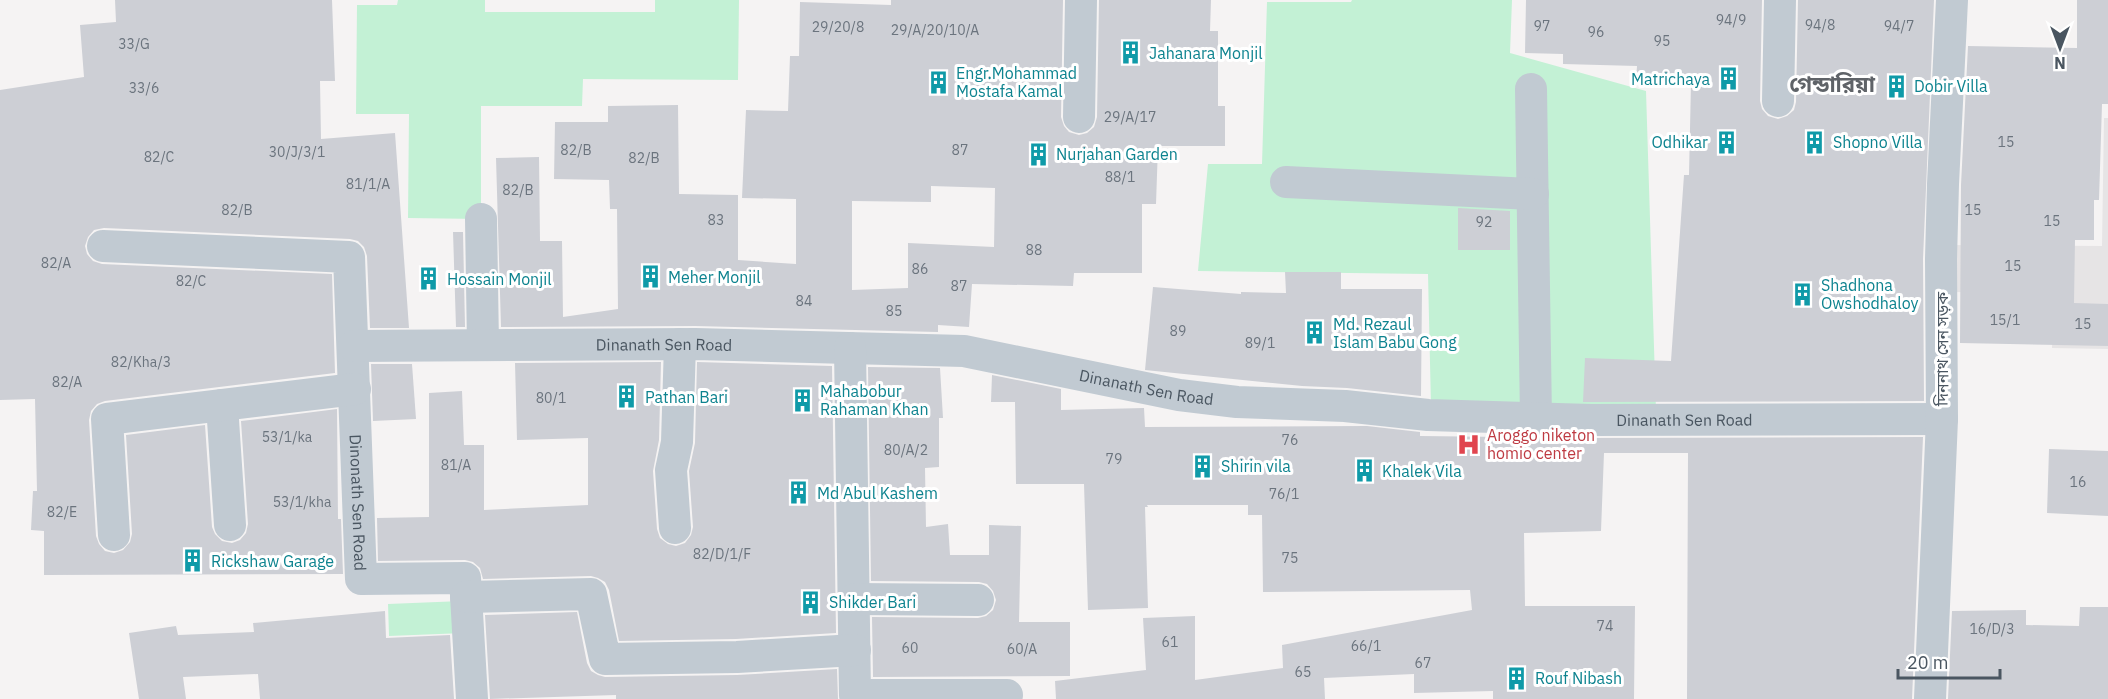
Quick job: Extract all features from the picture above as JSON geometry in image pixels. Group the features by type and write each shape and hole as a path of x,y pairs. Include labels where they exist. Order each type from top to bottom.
{"street":[{"path":"1079,117 1081,0"},
{"path":"1778,100 1780,0"},
{"name":"দিননাথ সেন সড়ক","path":"1930,699 1942,419 1941,259 1952,0"},
{"path":"1531,89 1536,419"},
{"path":"1286,182 1533,194"},
{"path":"481,219 483,345"},
{"name":"Dinonath Sen Road","path":"103,246 349,257 361,579 465,578 472,699"},
{"path":"675,528 671,470 676,442 680,344"},
{"name":"Dinanath Sen Road","path":"354,346 680,344 964,351 1179,395 1237,402 1346,406 1428,415 1536,419 1942,419"},
{"path":"850,348 855,695 1006,695 1006,699"},
{"path":"114,535 107,419 355,389"},
{"path":"222,405 230,525"},
{"path":"466,597 591,594 605,658 737,657 855,650"},
{"path":"855,599 978,600"}],"shaded area":[{"path":"2104,118 2108,118 2108,349 2052,348 2053,293 1946,292 1947,245 2102,246"}],"green space":[{"path":"398,0 485,0 485,12 655,12 655,0 739,0 738,80 583,79 582,106 481,106 481,219 408,218 409,114 356,114 357,5 397,5"},
{"path":"1352,0 1512,0 1510,53 1646,91 1656,411 1431,407 1428,274 1198,271 1208,164 1262,164 1267,2 1351,2"},
{"path":"462,601 464,633 389,636 388,604"}],"building":[{"path":"115,0 332,0 335,81 320,81 321,139 395,133 409,328 370,328 367,256 364,247 358,241 104,228 94,230 85,246 87,254 93,261 102,264 332,274 335,373 105,401 97,404 91,411 89,420 96,536 99,544 105,551 114,553 123,550 130,542 132,534 126,435 205,425 212,527 222,541 232,543 240,540 246,533 248,524 241,421 337,409 338,519 341,519 343,574 44,575 44,531 31,530 33,491 37,491 35,399 0,400 0,90 84,77 80,25 116,22"},
{"path":"891,0 1063,0 1061,117 1069,132 1079,135 1087,133 1094,127 1097,117 1099,0 1211,0 1210,31 1218,31 1218,106 1225,106 1225,146 1158,146 1156,204 1142,204 1142,273 1074,273 1073,286 972,284 969,327 938,325 938,332 695,326 501,327 496,158 539,157 540,241 562,241 563,317 618,309 617,209 610,209 609,180 554,179 555,122 608,122 608,106 678,105 679,194 738,195 738,260 796,264 796,199 742,198 746,110 788,111 790,56 799,56 800,2 891,5","holes":["931,186 995,188 994,247 908,243 908,288 852,290 852,201 931,202"]},
{"path":"1526,0 1762,0 1760,101 1762,109 1768,116 1778,119 1794,110 1796,102 1798,0 1934,0 1923,259 1924,401 1583,402 1585,358 1671,361 1684,175 1689,175 1691,83 1636,81 1637,66 1563,64 1563,54 1525,53"},
{"path":"2077,0 2108,0 2108,104 2102,104 2099,200 2094,200 2094,240 2075,240 2074,303 2108,304 2108,346 1960,343 1961,185 1968,46 2077,48"},
{"path":"1458,208 1510,211 1510,250 1458,250"},
{"path":"453,232 463,232 465,327 456,327"},
{"path":"1285,272 1341,272 1341,289 1422,289 1421,396 1145,370 1153,287 1241,294 1241,292 1286,293"},
{"path":"661,362 659,440 653,471 657,529 660,538 676,546 685,543 693,527 689,471 695,443 697,362 832,366 836,633 736,639 619,641 609,590 605,582 598,578 591,576 483,579 480,568 473,562 465,560 378,561 377,518 429,517 429,393 462,391 464,445 484,445 484,510 588,505 588,438 517,440 515,363"},
{"path":"371,364 412,364 416,419 373,421"},
{"path":"868,367 940,368 943,418 939,418 939,467 925,468 926,527 948,524 950,555 989,555 989,525 1021,526 1019,622 1070,622 1070,676 873,677 872,617 978,618 986,616 993,610 996,600 987,584 979,582 871,581"},
{"path":"992,375 1061,389 1061,410 1144,408 1145,427 1367,426 1420,432 1420,436 1923,437 1912,699 1687,699 1688,453 1604,453 1601,531 1524,533 1525,606 1635,606 1634,699 1493,699 1493,691 1414,693 1414,674 1324,678 1325,699 1056,699 1055,681 1146,670 1143,618 1195,616 1195,680 1283,668 1282,645 1472,610 1470,590 1263,592 1262,515 1248,515 1248,505 1147,505 1148,507 1145,507 1148,608 1088,610 1084,484 1016,484 1015,402 991,402"},
{"path":"2049,449 2108,451 2108,516 2047,513"},
{"path":"2080,607 2108,607 2108,699 1948,699 1952,611 2026,610 2026,625 2079,626"},
{"path":"385,611 386,638 450,635 454,699 260,699 258,674 183,677 186,699 139,699 129,633 176,626 178,635 254,632 253,623"},
{"path":"577,612 587,663 591,671 598,675 605,677 737,675 837,669 838,699 616,699 616,695 490,699 485,615"}],"place":[{"name":"Jahanara Monjil","path":"1131,53"},
{"name":"Matrichaya","path":"1728,79"},
{"name":"Engr.Mohammad Mostafa Kamal","path":"938,82"},
{"name":"Dobir Villa","path":"1896,86"},
{"name":"Odhikar","path":"1726,142"},
{"name":"Shopno Villa","path":"1815,142"},
{"name":"Nurjahan Garden","path":"1038,154"},
{"name":"Meher Monjil","path":"650,277"},
{"name":"Hossain Monjil","path":"429,279"},
{"name":"Shadhona Owshodhaloy","path":"1803,294"},
{"name":"Md. Rezaul Islam Babu Gong","path":"1315,333"},
{"name":"Pathan Bari","path":"627,397"},
{"name":"Mahabobur Rahaman Khan","path":"802,400"},
{"name":"Aroggo niketon homio center","path":"1469,444"},
{"name":"Shirin vila","path":"1203,466"},
{"name":"Khalek Vila","path":"1364,471"},
{"name":"Md Abul Kashem","path":"799,493"},
{"name":"Rickshaw Garage","path":"193,561"},
{"name":"Shikder Bari","path":"811,602"},
{"name":"Rouf Nibash","path":"1517,678"}],"district":[{"name":"গেন্ডারিয়া","path":"1832,84"}]}
